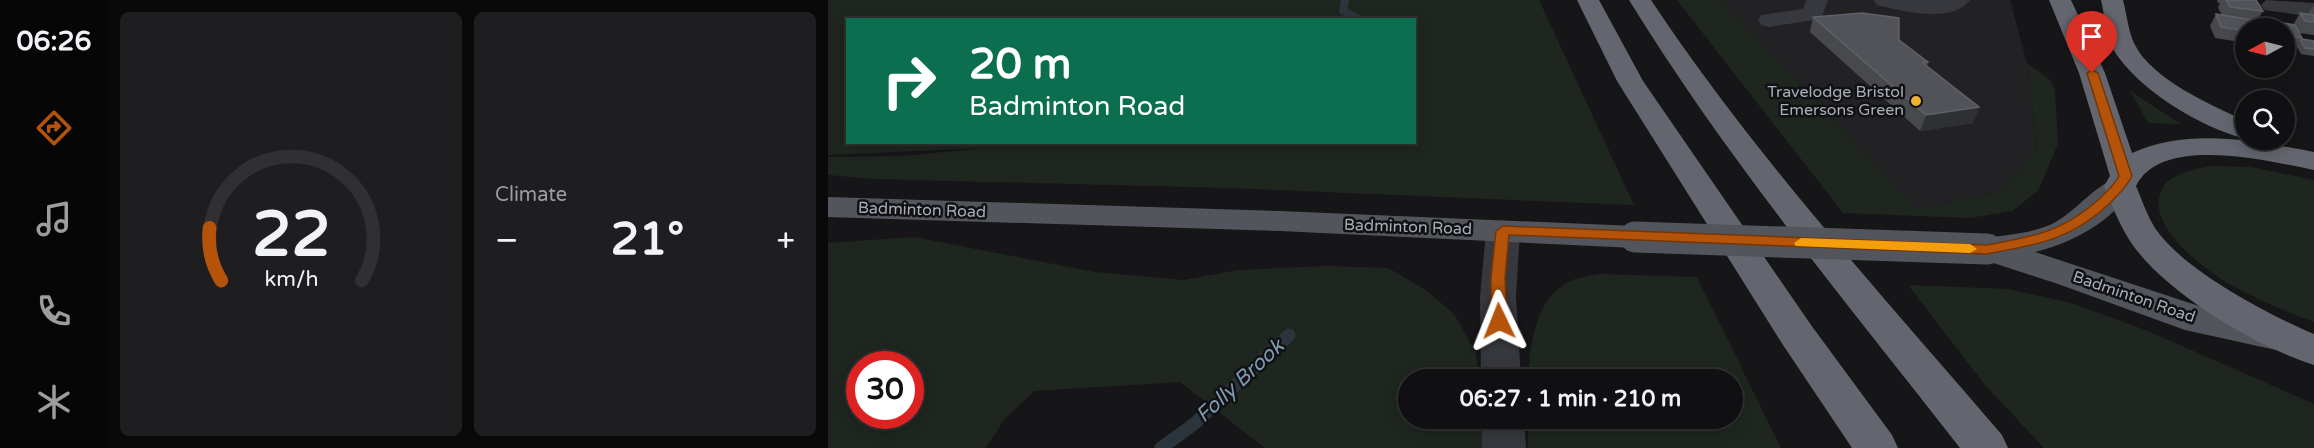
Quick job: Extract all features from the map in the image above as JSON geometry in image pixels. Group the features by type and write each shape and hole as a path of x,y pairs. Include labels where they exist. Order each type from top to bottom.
{"highway":[{"path":"1588,0 1630,81 1797,335 1876,448"},
{"path":"1640,0 1686,72 1812,235 1986,448"},
{"path":"2060,0 2092,73 2131,213 2148,242 2176,268 2251,321 2299,344"},
{"path":"2112,0 2125,49 2139,65 2169,90 2209,115 2235,126"},
{"path":"2123,181 2136,164 2169,150 2219,146 2314,161"},
{"path":"2288,150 2314,161"}],"main road":[{"name":"Badminton Road","path":"828,207 1280,221 1635,237 1987,249 2043,239 2061,232 2092,212 2123,181"},
{"name":"Badminton Road","path":"1987,249 2071,275 2198,320 2299,344"}],"street":[{"path":"1769,20 1814,14 1817,0"},
{"path":"1885,0 1928,6 1950,6 1959,0"},
{"path":"2270,2 2314,10"},
{"path":"2270,2 2278,18"},
{"path":"1928,6 1930,30"},
{"path":"1501,369 1498,297 1503,231"},
{"path":"1503,429 1504,448"}],"shaded area":[{"path":"828,0 1539,0 1634,205 1228,188 875,179 828,175 828,157 904,156 983,148 828,155"},
{"path":"1677,0 1721,0 1917,208 2000,192 2037,148 2027,63 2049,79 2055,90 2058,144 2038,191 2012,211 1970,218 1843,213"},
{"path":"1721,0 2010,0 2027,63 2037,148 2000,192 1917,208"},
{"path":"2130,91 2181,124 2148,123"},
{"path":"2213,166 2251,167 2314,180 2314,322 2269,304 2226,282 2204,267 2180,245 2162,220 2159,207 2160,195 2166,183 2182,173"},
{"path":"914,237 1095,272 1183,280 1239,270 1327,266 1388,268 1426,290 1454,314 1476,353 1478,369 1398,369 1398,429 1484,429 1485,448 1265,448 1180,382 1034,391 1004,420 986,448 828,448 828,243"},
{"path":"1598,274 1697,277 1742,369 1530,369 1533,336 1543,308 1562,286 1575,279"},
{"path":"1908,285 2008,289 2071,303 2148,331 2314,404 2314,448 2044,448 1985,385"},
{"path":"1743,371 1781,448 1528,448 1528,429 1743,429"}],"building":[{"path":"2226,0 2256,0 2263,11 2230,7"},
{"path":"1862,13 1899,18 1899,40 1928,62 1923,63 1979,107 1926,115 1813,17"},
{"path":"2300,13 2314,15 2314,22 2305,21"},
{"path":"2216,14 2241,18 2235,18 2235,29 2221,27"},
{"path":"2295,25 2302,38 2295,37"},
{"path":"2302,39 2314,41 2314,49 2305,48"}],"waterway":[{"name":"Folly Brook","path":"1345,0 1343,11 1357,18"},
{"name":"Folly Brook","path":"1161,448 1194,424 1289,335"}],"slow traffic":[{"path":"1801,243 1970,249"}],"place":[{"name":"Travelodge Bristol Emersons Green","path":"1916,101"}],"route":[{"path":"1499,321 1498,278 1503,231 1987,249 2043,239 2061,232 2092,212 2120,186 2125,176 2092,73"}]}
